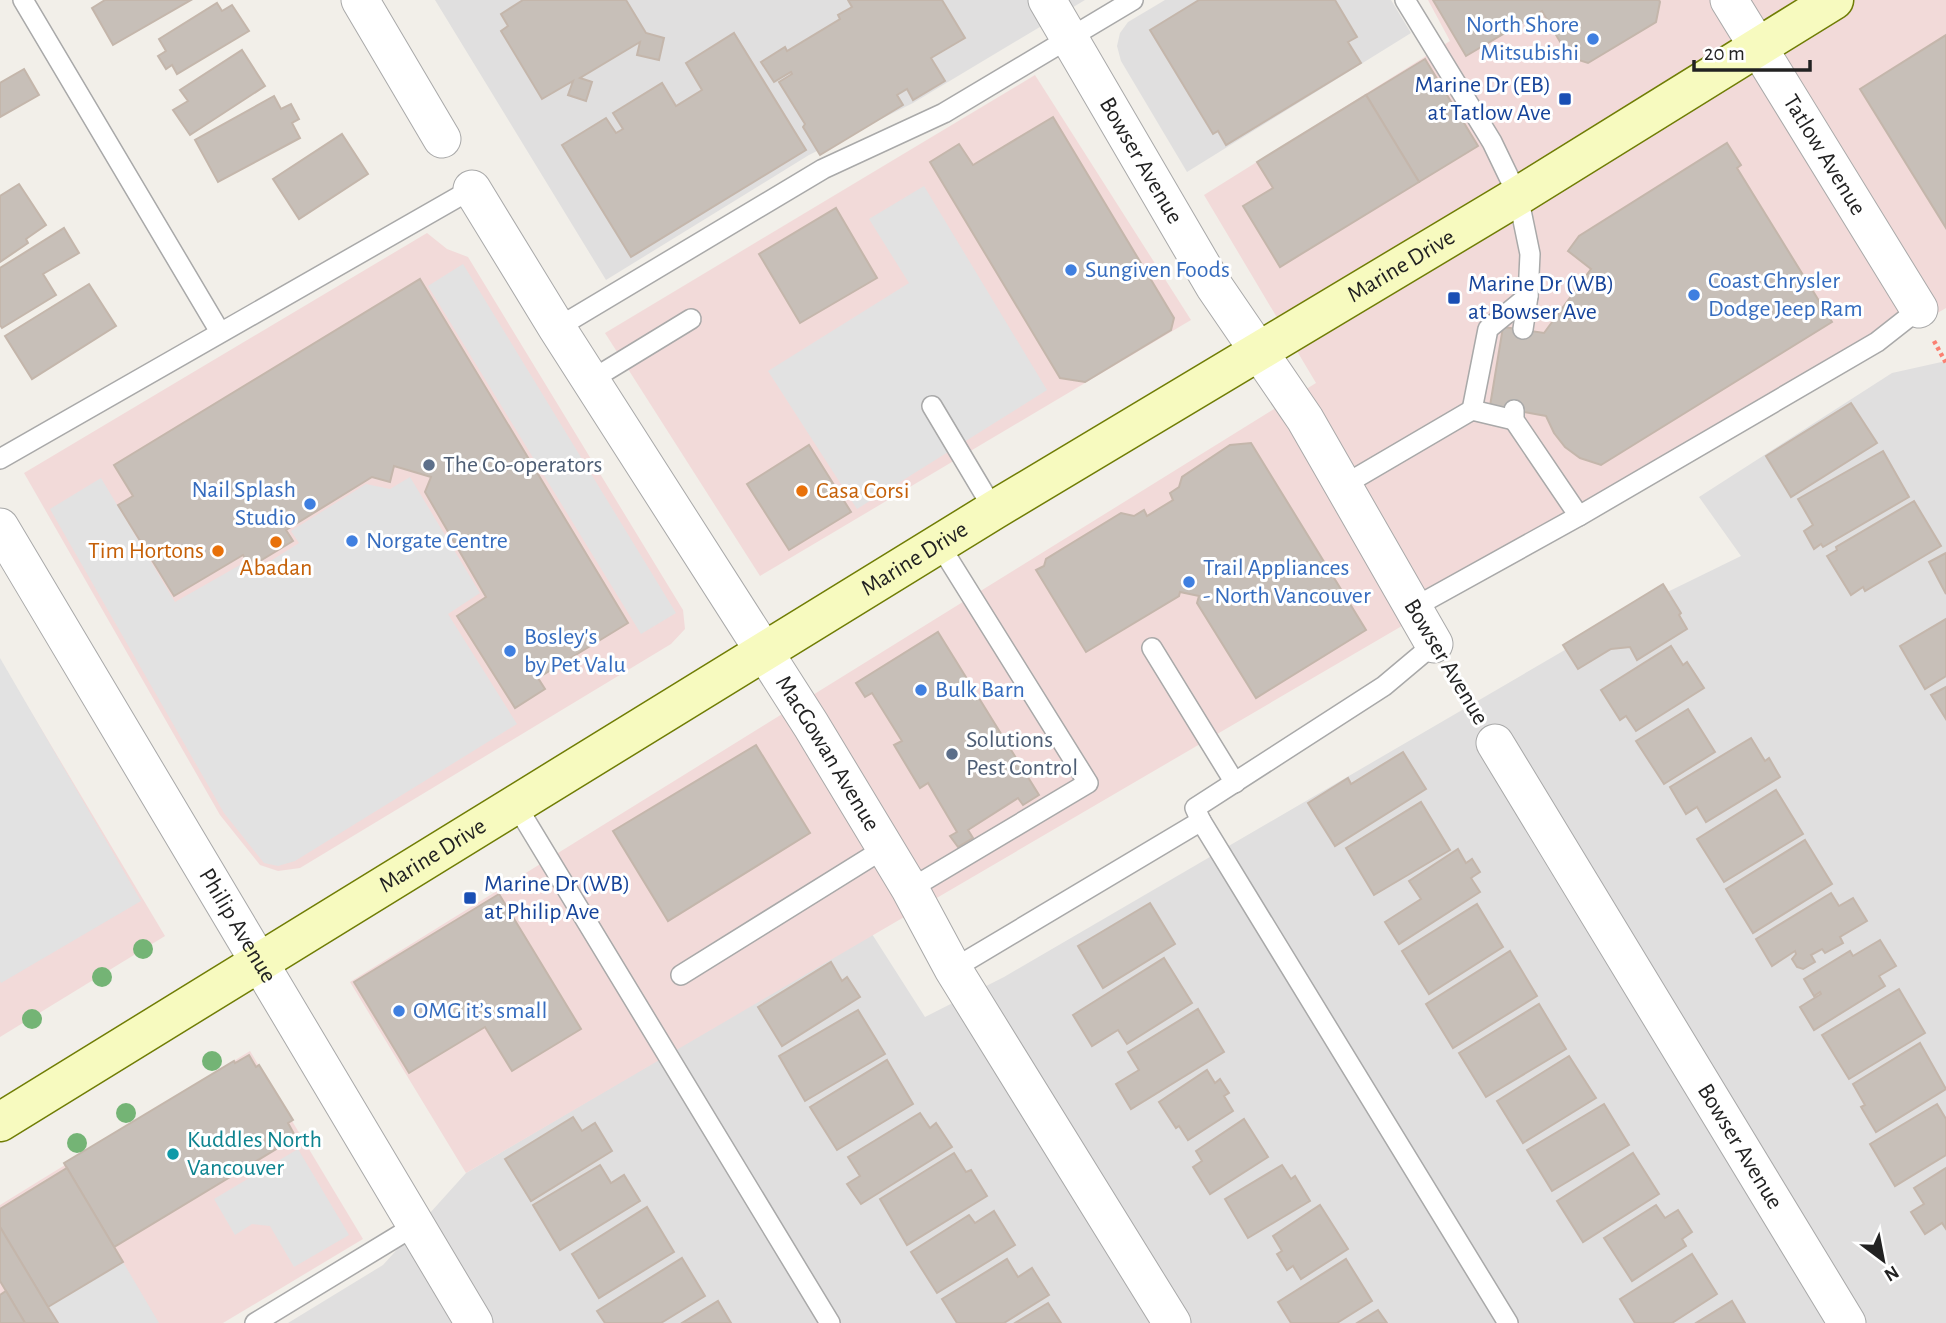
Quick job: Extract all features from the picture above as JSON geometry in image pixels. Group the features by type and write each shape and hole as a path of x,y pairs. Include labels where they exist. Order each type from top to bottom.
{"main road":[{"name":"Marine Drive","path":"0,1122 995,510 1518,197 1835,0"}],"street":[{"path":"359,0 442,139"},
{"name":"Bowser Avenue","path":"1047,0 1214,286 1305,419 1434,644"},
{"name":"Tatlow Avenue","path":"1729,0 1919,309"},
{"name":"MacGowan Avenue","path":"472,188 557,328 765,652 885,848 953,969 1172,1323"},
{"name":"Philip Avenue","path":"0,527 474,1323"},
{"name":"Bowser Avenue","path":"1495,743 1847,1323"}],"lane":[{"path":"23,0 220,332"},
{"path":"557,328 823,169 944,113 1133,0"},
{"path":"1405,0 1492,142 1518,197 1530,254 1523,330"},
{"path":"0,459 472,188"},
{"path":"1472,410 1488,329 1528,296"},
{"path":"1413,608 1579,516 1877,342 1919,309"},
{"path":"591,380 691,319"},
{"path":"932,407 995,510"},
{"path":"1344,485 1472,410 1514,415 1579,516"},
{"path":"909,889 1088,783 940,544"},
{"path":"1434,644 1384,686 1195,808 1508,1323"},
{"path":"1152,648 1235,783"},
{"path":"516,805 830,1323"},
{"path":"953,969 1201,821"},
{"path":"681,975 885,848"},
{"path":"255,1323 416,1225"}],"path":[{"name":"Bowser Avenue","path":"1434,644 1495,743"}],"shaded area":[{"path":"435,0 1085,0 913,103 809,155 606,280"},
{"path":"1165,0 1391,0 1411,33 1187,172 1121,61 1117,46 1120,33 1128,22"},
{"path":"1428,0 1946,0 1946,308 466,1173 350,982 1316,383 1204,195 1450,41"},
{"path":"1035,75 1191,320 760,576 605,333"},
{"path":"924,186 1047,390 857,509 768,371 909,283 869,219"},
{"name":"Norgate Centre","path":"427,233 447,249 468,257 683,610 685,629 671,644 300,868 278,871 260,865 220,815 24,473"},
{"path":"463,264 676,613 641,634 428,286"},
{"path":"1946,361 1946,1323 288,1323 383,1265 466,1173 872,934 925,1017 1004,977 1649,601 1741,556 1699,497 1892,373"},
{"path":"410,477 480,593 448,614 517,724 295,861 278,866 264,863 224,813 50,509 101,478 175,602 240,565 247,576 299,543 291,531 366,484 390,489"},
{"path":"0,658 141,901 1,983 0,981"},
{"path":"0,660 165,936 0,1037"},
{"path":"250,1051 363,1239 223,1323 0,1323 0,1205"},
{"path":"298,1149 349,1235 294,1267 270,1226 252,1224 235,1235 214,1199"},
{"path":"123,1262 159,1323 58,1323 48,1307"}],"building":[{"path":"105,0 191,0 113,45 92,8"},
{"path":"523,0 626,0 646,33 664,38 659,60 637,55 640,42 580,78 592,82 586,101 568,95 573,81 542,99 501,31 508,26 501,14"},
{"path":"848,0 942,0 965,38 931,58 945,81 913,100 907,89 897,95 903,105 820,155 803,127 805,124 779,82 792,74 791,72 774,82 761,62 785,47 787,51 840,19 838,15 852,7"},
{"path":"1199,0 1335,0 1357,37 1348,42 1361,63 1226,145 1218,131 1213,134 1150,30"},
{"name":"North Shore Mitsubishi","path":"1433,0 1660,2 1656,22 1588,63 1569,57 1542,11 1466,56"},
{"path":"217,3 222,11 232,5 249,31 177,74 172,65 166,69 158,56 166,51 159,39"},
{"path":"734,33 806,150 631,257 562,145 606,118 616,133 623,129 613,113 662,83 676,106 702,90 686,63"},
{"path":"1946,35 1946,228 1860,89"},
{"path":"242,50 265,86 190,135 173,110 188,101 180,90"},
{"path":"1425,59 1478,146 1419,182 1366,95"},
{"path":"24,69 39,95 0,117 0,83"},
{"path":"1366,95 1419,182 1280,267 1243,206 1273,188 1257,162"},
{"path":"274,96 281,109 291,104 299,119 292,123 300,138 218,182 195,140"},
{"path":"1053,117 1174,318 1171,330 1085,382 1060,378 930,162 959,144 973,165"},
{"path":"342,134 368,174 299,219 273,179"},
{"name":"Coast Chrysler Dodge Jeep Ram","path":"1727,143 1741,165 1737,168 1832,322 1601,465 1580,458 1565,447 1546,416 1490,406 1503,327 1544,333 1591,269 1568,251 1579,236"},
{"path":"19,184 46,225 26,239 28,243 0,262 0,196"},
{"path":"836,208 877,278 800,323 759,254"},
{"path":"64,228 79,253 43,274 56,295 2,328 0,268"},
{"path":"420,279 628,623 538,678 545,689 515,708 457,616 486,597 425,492 431,477 394,466 390,482 372,477 286,530 293,541 250,567 243,555 174,596 118,505 133,496 114,465"},
{"path":"89,284 116,326 32,379 5,336"},
{"path":"1851,403 1877,443 1791,497 1766,456"},
{"path":"1251,443 1366,630 1256,698 1197,603 1199,596 1180,592 1179,596 1086,652 1036,570 1044,566 1046,559 1121,513 1134,516 1144,510 1147,516 1173,500 1170,493 1179,487 1182,477 1230,445"},
{"path":"809,445 851,512 789,550 747,484"},
{"path":"1883,451 1909,497 1823,547 1821,544 1814,549 1804,531 1813,525 1798,499"},
{"path":"1914,501 1941,546 1865,591 1863,587 1851,595 1827,556 1837,550 1836,547"},
{"path":"1946,553 1946,594 1929,562"},
{"path":"1663,584 1681,613 1679,615 1687,629 1637,660 1630,647 1611,649 1578,669 1563,645"},
{"path":"1946,619 1946,676 1925,689 1900,646"},
{"path":"938,632 1039,795 1023,805 1018,798 968,830 973,838 958,847 950,836 957,832 928,783 920,788 894,745 902,741 872,693 865,697 856,683"},
{"path":"1671,646 1683,665 1687,662 1704,688 1636,731 1626,716 1620,720 1601,690"},
{"path":"1946,687 1946,719 1931,695"},
{"path":"1688,709 1715,752 1664,784 1636,741"},
{"path":"1751,738 1765,761 1769,758 1780,777 1706,822 1697,807 1686,814 1670,787"},
{"path":"756,745 810,833 668,921 613,831"},
{"path":"1403,752 1426,789 1335,846 1308,803 1348,778 1351,784"},
{"path":"1776,790 1803,834 1724,882 1697,839"},
{"path":"1421,802 1450,850 1374,895 1346,848"},
{"path":"1805,840 1832,884 1753,933 1726,889"},
{"path":"1458,849 1466,863 1472,859 1480,872 1471,878 1480,892 1399,944 1385,922 1421,899 1409,881"},
{"path":"1831,893 1839,906 1853,898 1867,921 1840,937 1843,943 1825,953 1822,949 1811,955 1815,962 1803,969 1797,967 1792,959 1795,951 1772,966 1756,939"},
{"path":"499,894 581,1029 512,1071 485,1027 409,1073 354,982"},
{"path":"1150,903 1175,944 1103,988 1078,946"},
{"path":"1477,904 1503,947 1429,994 1402,951"},
{"path":"1880,940 1896,966 1879,976 1885,986 1814,1030 1800,1007 1821,994 1820,992 1814,996 1804,979 1850,951 1853,956"},
{"path":"1510,951 1537,996 1453,1048 1426,1004"},
{"path":"1164,958 1192,1003 1127,1044 1118,1030 1092,1046 1073,1015"},
{"path":"831,962 842,981 847,977 860,997 782,1046 758,1007"},
{"path":"1899,989 1925,1033 1849,1079 1822,1035"},
{"path":"1539,1004 1566,1049 1486,1097 1459,1053"},
{"path":"1198,1009 1224,1052 1131,1109 1116,1084 1139,1070 1128,1052"},
{"path":"858,1010 885,1054 805,1101 779,1056"},
{"path":"1920,1043 1946,1089 1876,1132 1861,1107 1865,1105 1853,1084"},
{"name":"Kuddles North Vancouver","path":"249,1055 256,1067 259,1065 293,1120 288,1123 294,1134 281,1142 283,1145 114,1247 64,1163 234,1061 235,1063"},
{"path":"1569,1056 1596,1098 1523,1143 1497,1101"},
{"path":"887,1060 913,1104 837,1150 810,1107"},
{"path":"1207,1070 1215,1083 1220,1079 1229,1093 1224,1096 1233,1111 1188,1140 1179,1126 1176,1128 1159,1102"},
{"path":"1604,1104 1629,1145 1552,1191 1527,1150"},
{"path":"1937,1104 1946,1119 1946,1155 1895,1186 1870,1144"},
{"path":"920,1113 930,1128 936,1123 952,1147 861,1204 847,1184 860,1176 848,1157"},
{"path":"573,1117 582,1131 595,1123 612,1151 531,1201 505,1159"},
{"path":"1244,1119 1268,1157 1210,1194 1193,1167 1202,1161 1196,1151"},
{"path":"954,1153 966,1172 971,1170 987,1196 907,1245 880,1199"},
{"path":"1633,1153 1659,1194 1583,1242 1557,1201"},
{"path":"600,1165 611,1183 624,1175 640,1201 560,1250 533,1205"},
{"path":"1282,1165 1291,1179 1295,1176 1310,1201 1248,1238 1225,1199"},
{"path":"67,1168 123,1262 48,1307 0,1227 0,1209"},
{"path":"1946,1168 1946,1229 1942,1223 1925,1234 1911,1212 1924,1204 1914,1188"},
{"path":"1320,1205 1348,1249 1301,1279 1293,1266 1287,1270 1277,1254 1282,1251 1273,1236"},
{"path":"1656,1205 1665,1218 1678,1210 1692,1232 1682,1239 1686,1246 1632,1281 1604,1238"},
{"path":"647,1207 674,1252 599,1298 572,1254"},
{"path":"994,1211 1015,1245 937,1293 911,1252 969,1215 975,1223"},
{"path":"0,1227 58,1323 25,1323 0,1281"},
{"path":"1692,1254 1717,1294 1672,1323 1635,1323 1620,1299"},
{"path":"682,1258 705,1296 661,1323 605,1323 597,1311"},
{"path":"1007,1259 1018,1277 1032,1268 1049,1295 1004,1323 957,1323 942,1299"},
{"path":"1346,1259 1372,1301 1337,1323 1291,1323 1278,1302"},
{"path":"6,1291 25,1323 0,1323 0,1295"},
{"path":"718,1301 731,1323 682,1323"},
{"path":"1732,1301 1745,1323 1696,1323"},
{"path":"1048,1303 1061,1323 1015,1323"},
{"path":"1378,1310 1387,1323 1357,1323"}],"place":[{"name":"North Shore Mitsubishi","path":"1593,39"},
{"name":"Marine Dr (EB) at Tatlow Ave","path":"1565,99"},
{"name":"Sungiven Foods","path":"1071,270"},
{"name":"Coast Chrysler Dodge Jeep Ram","path":"1694,295"},
{"name":"Marine Dr (WB) at Bowser Ave","path":"1454,298"},
{"name":"The Co-operators","path":"429,465"},
{"name":"Casa Corsi","path":"802,491"},
{"name":"Nail Splash Studio","path":"310,504"},
{"name":"Norgate Centre","path":"352,541"},
{"name":"Abadan","path":"276,542"},
{"name":"Tim Hortons","path":"218,551"},
{"name":"Trail Appliances - North Vancouver","path":"1189,582"},
{"name":"Bosley's by Pet Valu","path":"510,651"},
{"name":"Bulk Barn","path":"921,690"},
{"name":"Solutions Pest Control","path":"952,754"},
{"name":"Marine Dr (WB) at Philip Ave","path":"470,898"},
{"name":"OMG it’s small","path":"399,1011"},
{"name":"Kuddles North Vancouver","path":"173,1154"}]}
